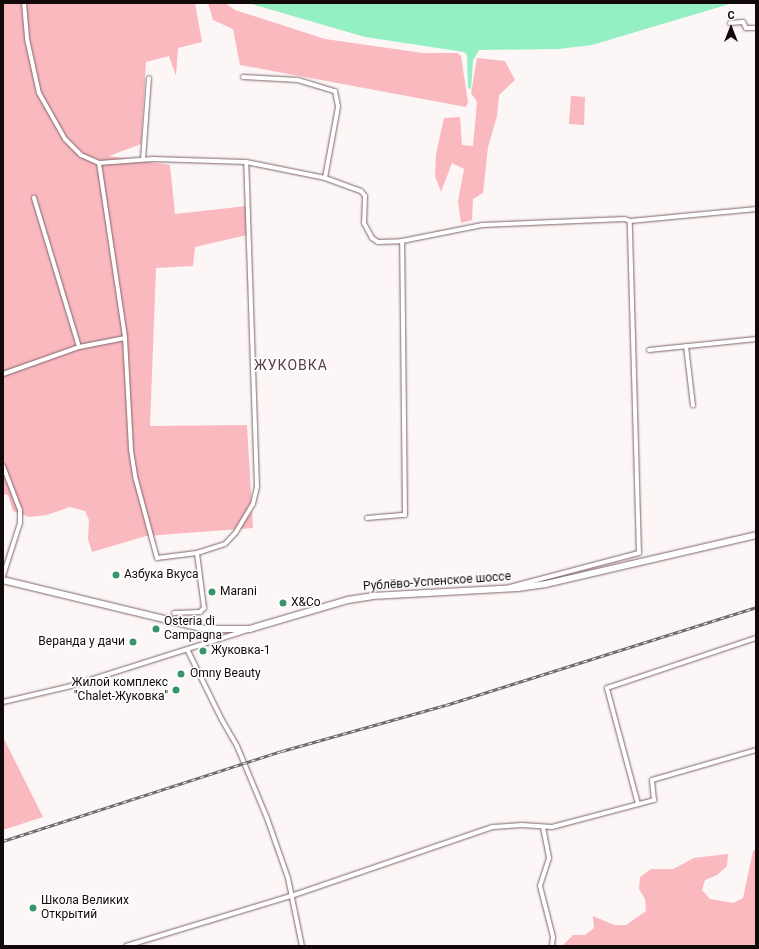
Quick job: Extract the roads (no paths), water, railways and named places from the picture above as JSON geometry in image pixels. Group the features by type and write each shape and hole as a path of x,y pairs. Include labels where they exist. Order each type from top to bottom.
{"main road":[{"name":"Рублёво-Успенское шоссе","path":"3,580 180,623 219,630 250,630 326,606 372,596 500,589 559,581 756,535"}],"street":[{"path":"24,3 27,39 39,93 65,139 81,155 99,162 143,159 246,162 325,178 361,191 365,196 364,223 372,238 378,242 402,241 482,225 625,219 630,221 756,209"},
{"path":"730,23 743,22 746,28 756,28"},
{"path":"243,77 298,80 334,91 338,107 325,178"},
{"path":"143,159 149,78"},
{"path":"99,162 125,338 131,450 136,480 158,558 197,553 225,544 253,504 257,487 246,162"},
{"path":"34,198 79,347"},
{"path":"500,589 639,553 630,221"},
{"path":"367,518 405,515 402,241"},
{"path":"3,374 79,347 125,338"},
{"path":"649,350 756,339"},
{"path":"686,346 693,406"},
{"path":"3,466 20,510 20,523 3,576"},
{"path":"180,623 174,613 200,612 204,608 197,553"},
{"path":"3,702 71,686 188,651 250,630"},
{"path":"638,804 607,688 756,638"},
{"path":"188,651 246,764 280,856 302,946"},
{"path":"126,946 291,896 493,827 522,825 542,827 576,822 654,800 652,780 756,750"},
{"path":"542,827 549,858 540,886 553,937 552,946"}],"railway":[{"path":"3,841 282,751 446,705 756,607"}],"place":[{"name":"Азбука Вкуса","path":"116,575"},
{"name":"Marani","path":"212,592"},
{"name":"X&Co","path":"283,603"},
{"name":"Osteria di Campagna","path":"156,629"},
{"name":"Веранда у дачи","path":"133,642"},
{"name":"Жуковка-1","path":"203,651"},
{"name":"Omny Beauty","path":"181,674"},
{"name":"Жилой комплекс \"Chalet-Жуковка\"","path":"176,690"},
{"name":"Школа Великих Открытий","path":"33,908"}],"district":[{"name":"ЖУКОВКА","path":"291,365"}]}
